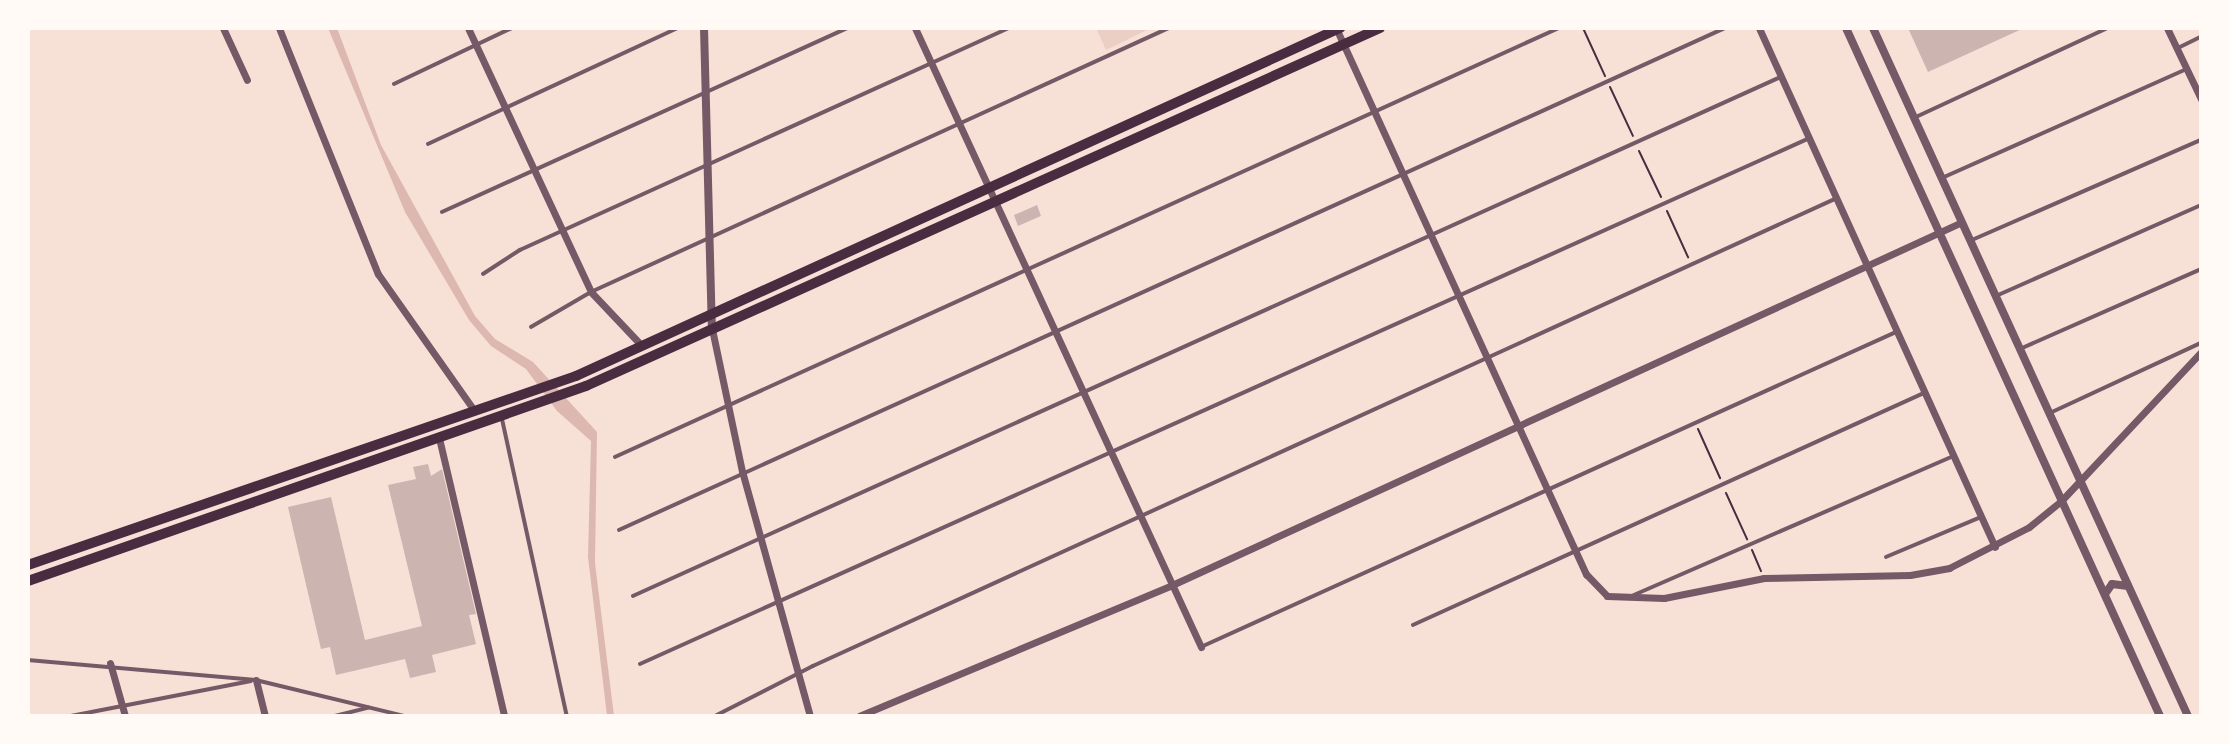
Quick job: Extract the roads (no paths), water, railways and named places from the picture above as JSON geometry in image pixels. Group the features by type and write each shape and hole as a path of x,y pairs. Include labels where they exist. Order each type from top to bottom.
{"main road":[{"path":"28,565 576,376 710,312 1338,28"},
{"path":"28,581 586,386 1380,28"}],"street":[{"path":"223,28 247,80"},
{"path":"279,28 378,274 474,410"},
{"path":"468,28 561,232 592,292 642,346"},
{"path":"704,28 712,328 742,471 810,716"},
{"path":"915,28 1201,647"},
{"path":"1338,28 1576,554 1599,591 1622,600 1764,578 1924,574 1995,547 2061,501 2201,352"},
{"path":"1759,28 1995,547"},
{"path":"1846,28 2161,716"},
{"path":"1873,28 2188,716"},
{"path":"2167,28 2201,99"},
{"path":"859,716 1172,585 1962,222"},
{"path":"439,438 504,716"},
{"path":"2105,594 2112,584 2128,586"},
{"path":"110,663 125,716"},
{"path":"256,680 265,716"}],"lane":[{"path":"394,84 512,28"},
{"path":"428,144 678,28"},
{"path":"442,212 847,28"},
{"path":"482,274 561,232 1009,28"},
{"path":"531,327 592,292 1169,28"},
{"path":"615,457 1559,28"},
{"path":"619,530 742,471 1725,28"},
{"path":"1914,118 2108,28"},
{"path":"2177,49 2201,37"},
{"path":"1942,178 2187,69"},
{"path":"633,596 1430,233 1781,77"},
{"path":"640,664 779,606 1810,138"},
{"path":"1971,241 2201,140"},
{"path":"715,716 798,673 1837,199"},
{"path":"1996,296 2201,205"},
{"path":"2020,349 2201,269"},
{"path":"1201,647 1896,332"},
{"path":"2050,413 2201,343"},
{"path":"1413,625 1576,554 1924,393"},
{"path":"502,417 567,716"},
{"path":"1622,600 1953,456"},
{"path":"1886,557 1982,517"},
{"path":"28,660 110,663 256,680 405,716"},
{"path":"71,716 256,680"},
{"path":"335,716 370,707"}]}
